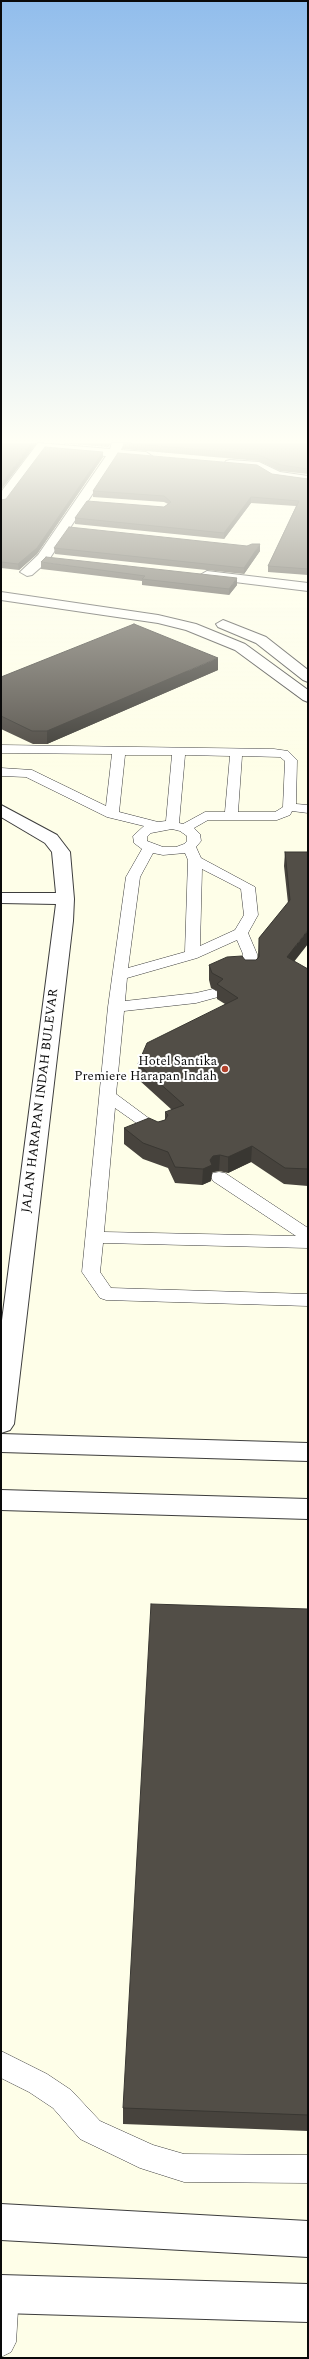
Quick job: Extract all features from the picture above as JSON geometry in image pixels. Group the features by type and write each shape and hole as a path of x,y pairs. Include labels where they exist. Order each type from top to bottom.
{"street":[{"path":"27,572 46,553"},
{"path":"43,558 59,559"},
{"path":"192,574 308,587"},
{"path":"1,586 167,610 210,620 261,640 308,677"},
{"path":"1,596 158,619 191,627 240,647 308,697"},
{"name":"JALAN HARAPAN INDAH BULEVAR","path":"1,810 51,839 61,852 65,899 62,937 3,1385 1,1424"},
{"path":"1,898 65,899"},
{"path":"1,1443 308,1452"},
{"path":"1,1500 308,1510"},
{"path":"1,2222 308,2239"},
{"path":"3,2294 308,2303"}],"lane":[{"path":"1,749 284,754 291,760 289,807 285,812 277,816 205,816 178,827"},
{"path":"112,814 119,751"},
{"path":"178,827 179,752"},
{"path":"231,816 236,753"},
{"path":"1,772 28,773 112,814 158,826 178,827 193,834 194,841 189,847 177,851 162,852 149,848 142,843 140,836 146,830 158,826"},
{"path":"289,807 308,809"},
{"path":"189,847 195,860 192,956"},
{"path":"149,848 139,863 134,877 120,975 91,1272 106,1294 308,1300"},
{"path":"120,975 192,956 241,933 252,915 248,887 195,860"},
{"path":"241,933 250,954 250,971"},
{"path":"116,1007 196,998 213,994"},
{"path":"108,1095 158,1131"},
{"path":"219,1177 308,1236"},
{"path":"94,1237 308,1242"},
{"path":"1,2064 38,2083 62,2099 90,2130 150,2158 184,2168 308,2169"},
{"path":"1,2342 3,2294"}],"building":[{"path":"1,553 31,553 18,564 1,562"},
{"path":"102,553 254,553 244,568"},
{"path":"274,553 308,553 308,569 268,566"},
{"path":"46,557 237,578 229,589 142,579 145,576 41,562"},
{"path":"134,624 218,658 47,731 32,731 1,716 1,677"},
{"name":"Hotel Santika Premiere Harapan Indah","path":"285,852 308,852 308,930 287,957 308,969 308,1169 285,1168 252,1146 228,1157 220,1155 213,1156 210,1160 212,1165 203,1169 175,1167 168,1152 143,1143 124,1128 149,1118 158,1122 165,1120 168,1115 165,1112 184,1105 138,1064 147,1043 238,998 217,984 223,979 212,973 209,965 227,957 242,956 245,960 256,960 259,957 259,938 290,900"},
{"path":"151,1604 308,1609 308,2115 123,2108"}],"place":[{"name":"Hotel Santika Premiere Harapan Indah","path":"225,1069"}]}
